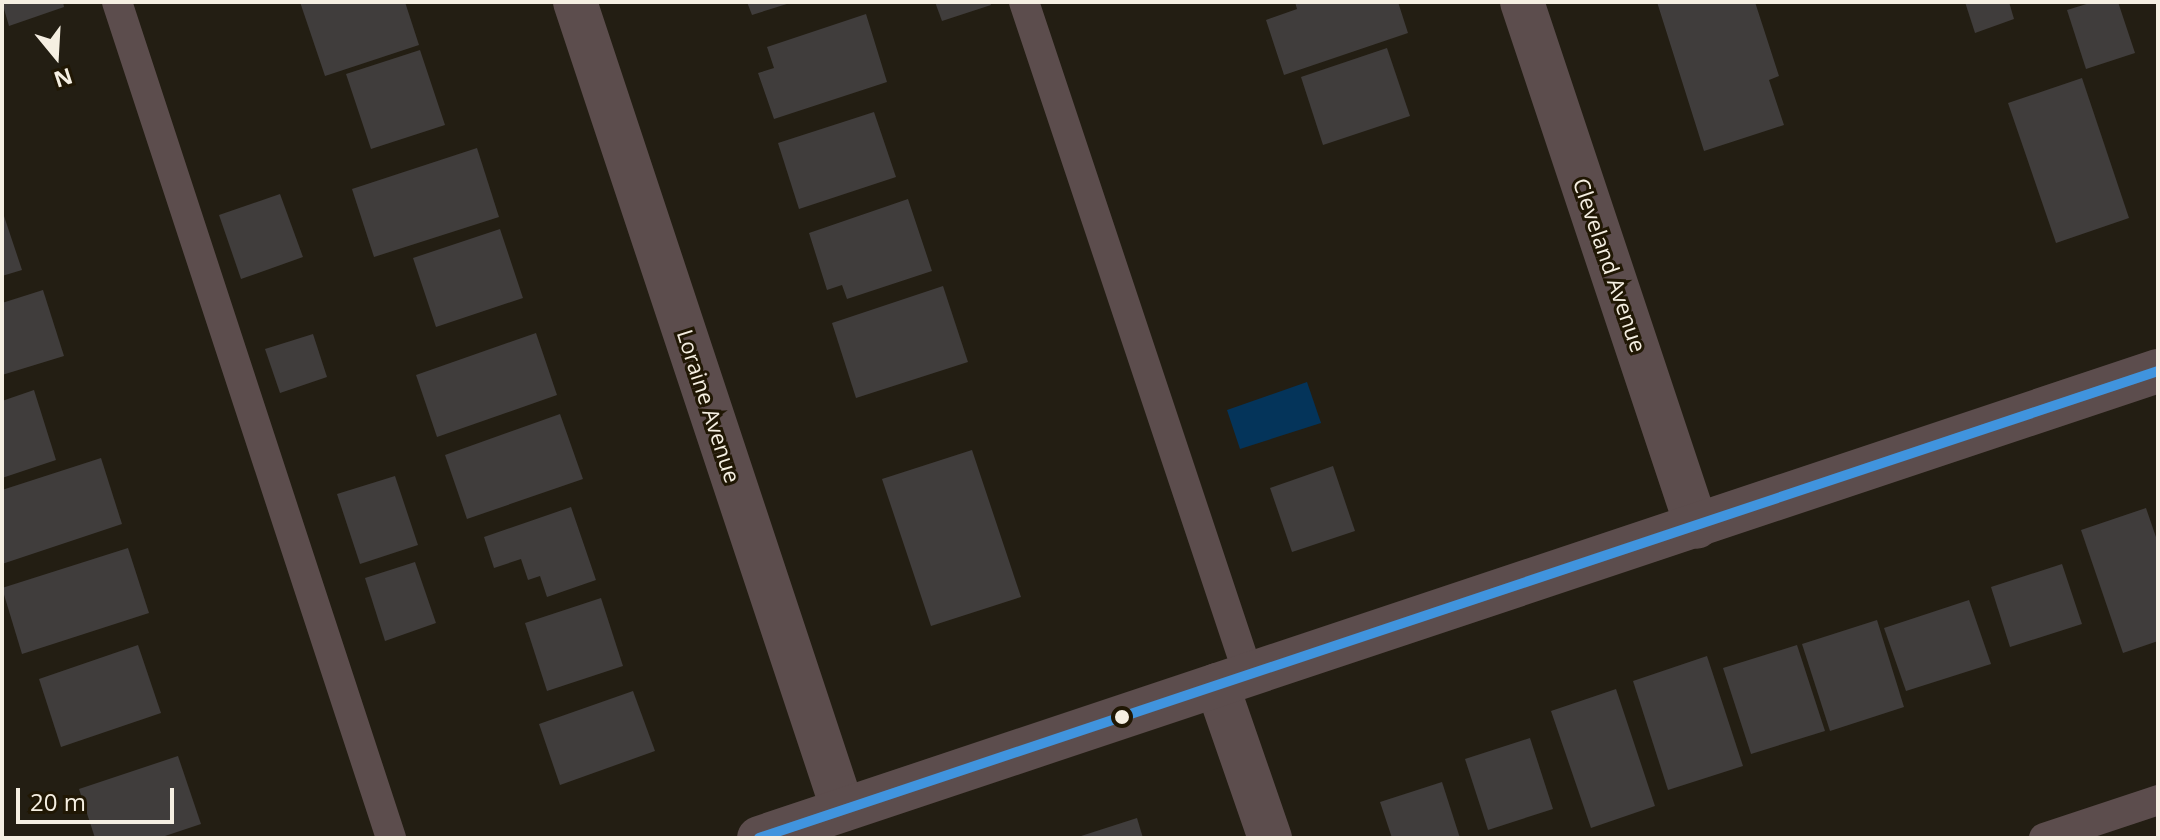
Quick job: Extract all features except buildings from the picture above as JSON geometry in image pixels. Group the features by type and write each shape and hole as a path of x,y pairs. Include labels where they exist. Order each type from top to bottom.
{"street":[{"name":"Loraine Avenue","path":"575,2 843,810"},
{"name":"Cleveland Avenue","path":"1522,2 1697,527"},
{"path":"759,838 2158,371"},
{"path":"1233,680 1270,838"}],"lane":[{"path":"117,2 391,838"},
{"path":"1024,2 1233,680"},
{"path":"2044,838 2158,800"}],"water":[{"path":"1307,382 1321,423 1240,449 1227,410"}],"transit line":[{"path":"759,838 2158,371"}]}
